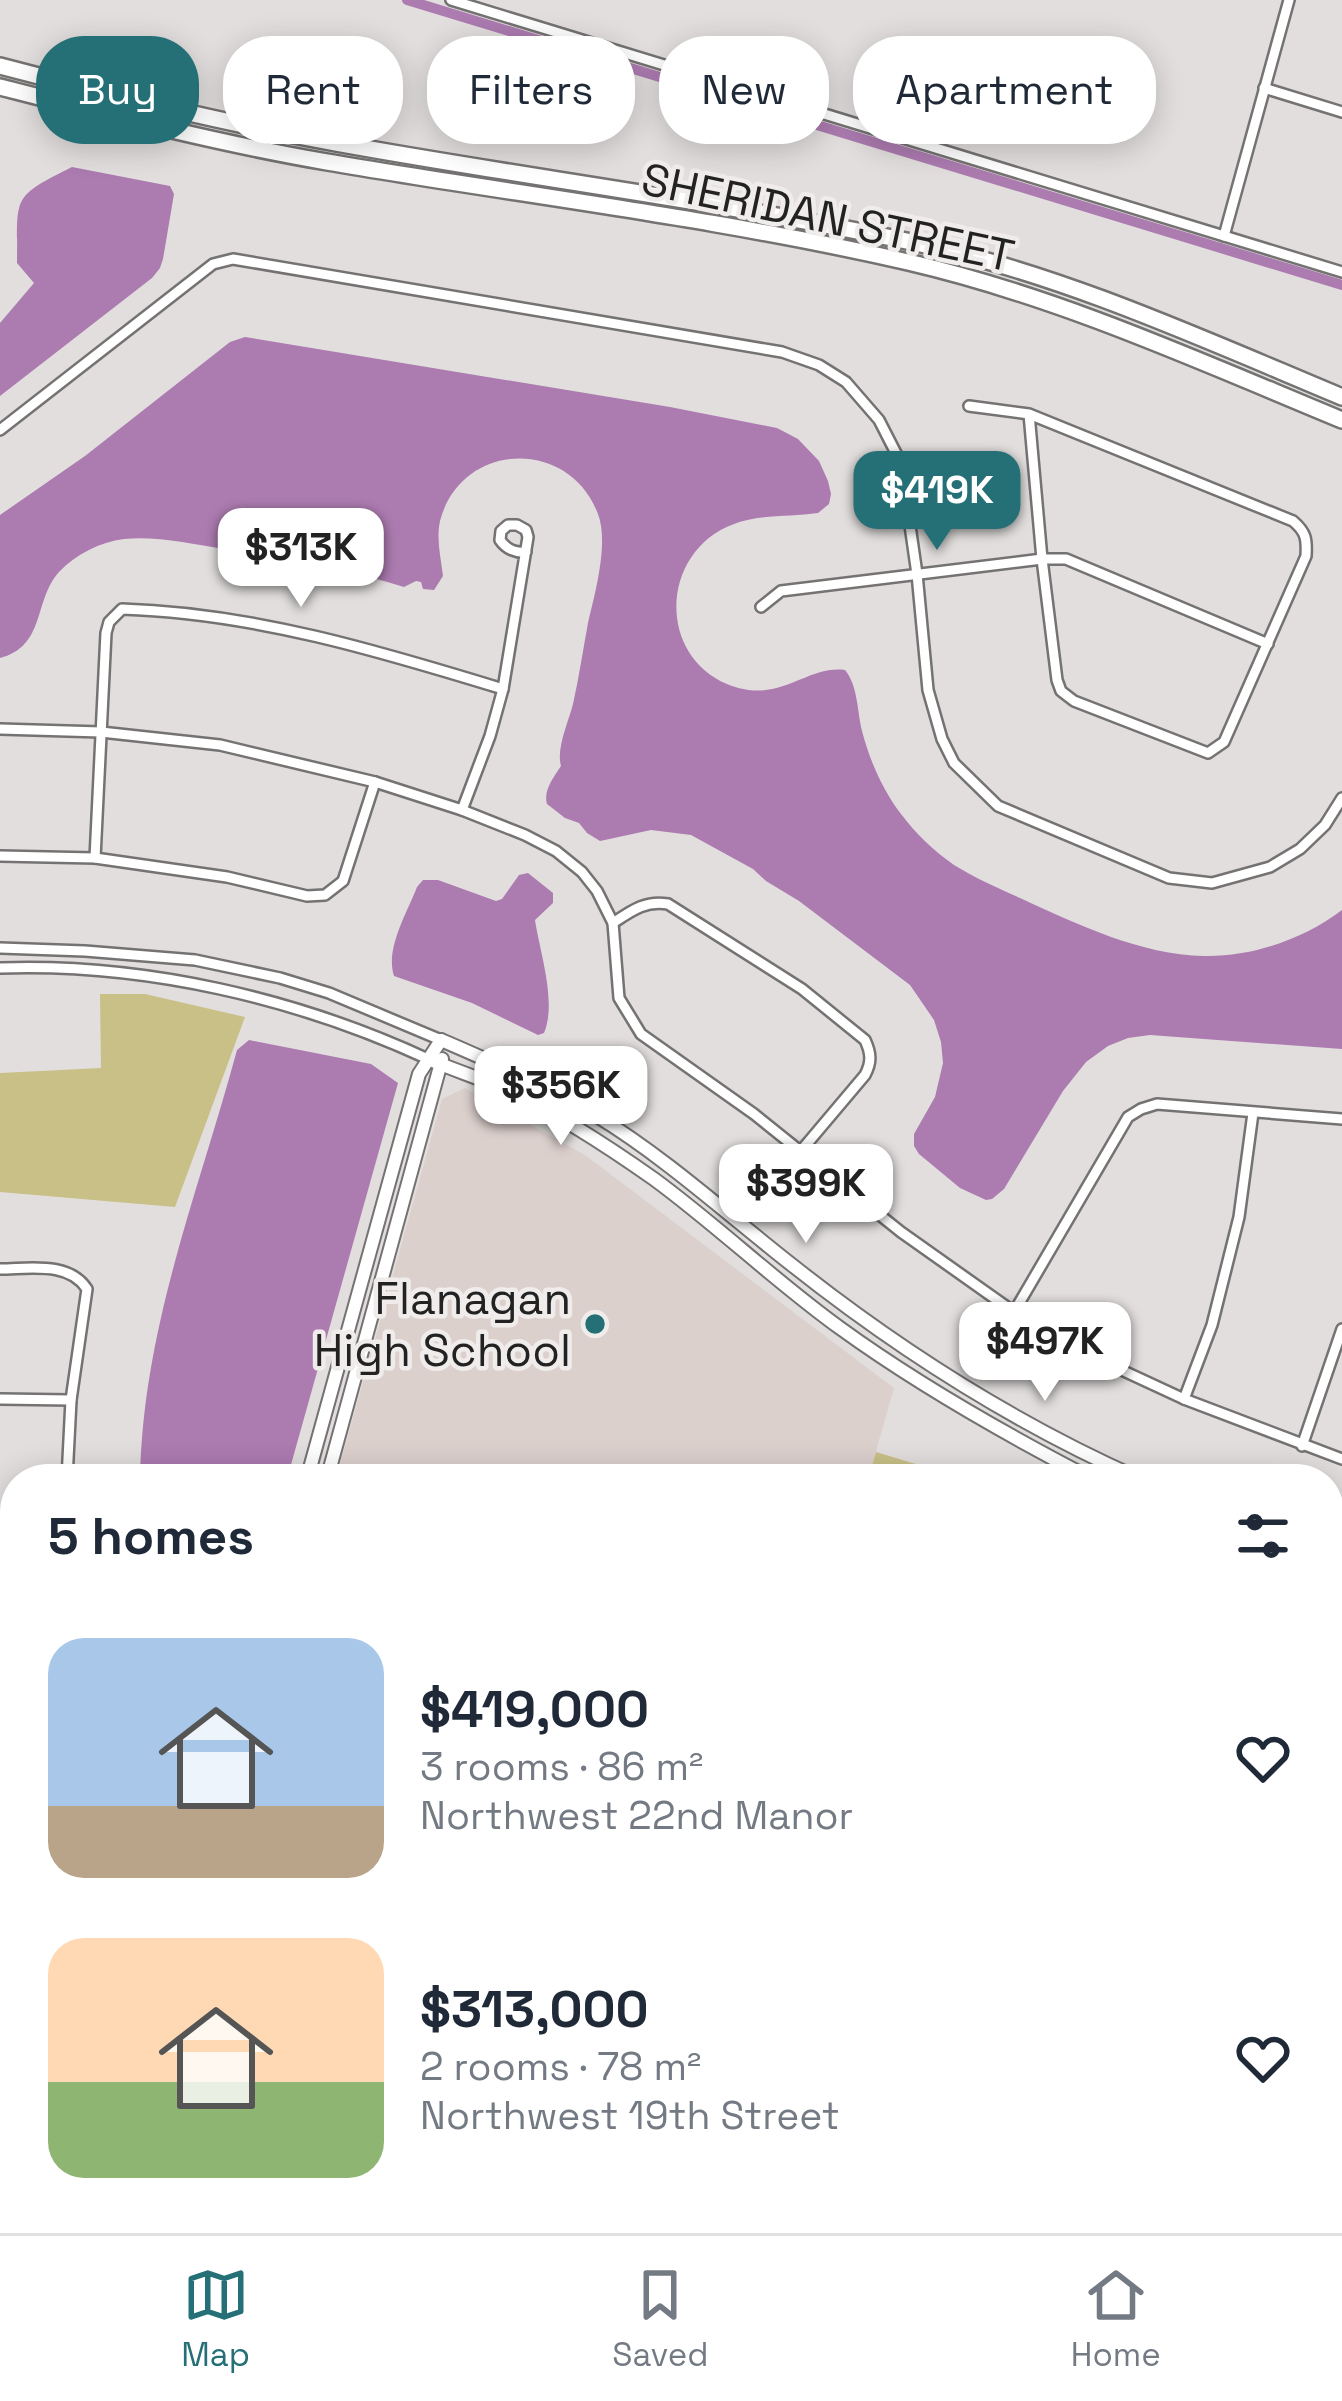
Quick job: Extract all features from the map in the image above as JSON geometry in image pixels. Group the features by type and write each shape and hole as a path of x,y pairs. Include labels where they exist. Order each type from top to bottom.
{"main road":[{"name":"SHERIDAN STREET","path":"1,69 335,143 918,244 1015,269 1100,298 1342,397"},
{"name":"SHERIDAN STREET","path":"0,87 189,136 908,262 1086,315 1342,420"}],"street":[{"path":"452,0 1342,272"},
{"path":"1224,236 1289,0"},
{"path":"1264,88 1342,112"},
{"path":"0,430 213,264 232,259 782,352 819,364 846,382 879,420 902,463 928,690 954,763 998,806 1169,878 1213,883 1270,867 1300,849 1325,825 1342,798"},
{"path":"970,406 1029,414 1293,521 1306,537 1306,556 1217,749 1208,753 1074,701 1061,691 1042,559 1029,414"},
{"path":"462,811 503,689 526,552"},
{"path":"761,607 781,591 1066,560 1268,644"},
{"path":"95,858 109,622 122,609 261,625 376,650 503,689"},
{"path":"0,729 101,732 220,745 375,782 462,811 556,851 582,872 613,923 620,998 641,1034 1014,1312 1184,1399 1342,1459"},
{"path":"0,856 95,858 227,877 307,896 325,895 343,880 375,782"},
{"path":"613,923 642,905 668,904 802,989 865,1040 871,1052 865,1075 800,1151"},
{"path":"0,948 195,960 280,978 329,993 522,1075 596,1115 662,1160 836,1299 930,1365 1111,1464"},
{"path":"84,970 85,951"},
{"path":"0,968 84,970 197,985 376,1035 514,1093 650,1177 868,1347 1063,1464"},
{"path":"273,1004 280,978"},
{"path":"311,1464 419,1074 442,1040"},
{"path":"331,1464 442,1065 442,1040"},
{"path":"1014,1312 1128,1118 1141,1108 1157,1105 1342,1119"},
{"path":"1184,1399 1212,1325 1234,1239 1252,1113"},
{"path":"706,1219 718,1203"},
{"path":"0,1269 69,1272 87,1289 70,1400 68,1464"},
{"path":"1302,1446 1342,1330"},
{"path":"0,1399 70,1400"}],"shaded area":[{"path":"72,167 170,186 174,194 163,259 152,278 0,396 0,323 34,283 17,263 18,211 28,193"},
{"path":"245,337 670,407 777,428 798,439 819,461 828,481 829,504 818,513 734,524 710,537 692,556 681,578 676,602 679,627 688,650 704,669 746,690 777,688 817,673 845,670 877,774 919,835 970,874 1110,936 1157,950 1222,956 1277,944 1342,910 1342,1049 1150,1035 1128,1038 1086,1062 1004,1189 986,1200 960,1188 914,1146 914,1134 935,1097 943,1063 934,1020 910,985 753,869 691,835 651,830 600,841 547,804 548,789 561,766 561,744 575,694 602,539 598,514 584,489 564,471 541,461 492,463 469,475 452,495 440,521 443,576 434,590 423,589 416,581 404,587 360,574 200,545 124,539 89,550 59,572 25,644 0,658 0,515 85,456 230,342"},
{"path":"528,873 553,893 553,903 535,920 548,992 544,1033 538,1035 472,1003 394,976 395,943 423,880 438,880 496,901 519,875"},
{"path":"100,994 145,994 245,1017 175,1207 0,1192 0,1073 101,1068"},
{"path":"249,1040 371,1064 398,1083 291,1464 141,1464 162,1314 237,1050"},
{"name":"Flanagan High School","path":"465,1088 585,1155 894,1388 872,1464 340,1464 442,1099"},
{"path":"876,1452 916,1464 872,1464"}],"waterway":[{"path":"407,0 1342,285"}],"place":[{"name":"Flanagan High School","path":"595,1324"}]}
